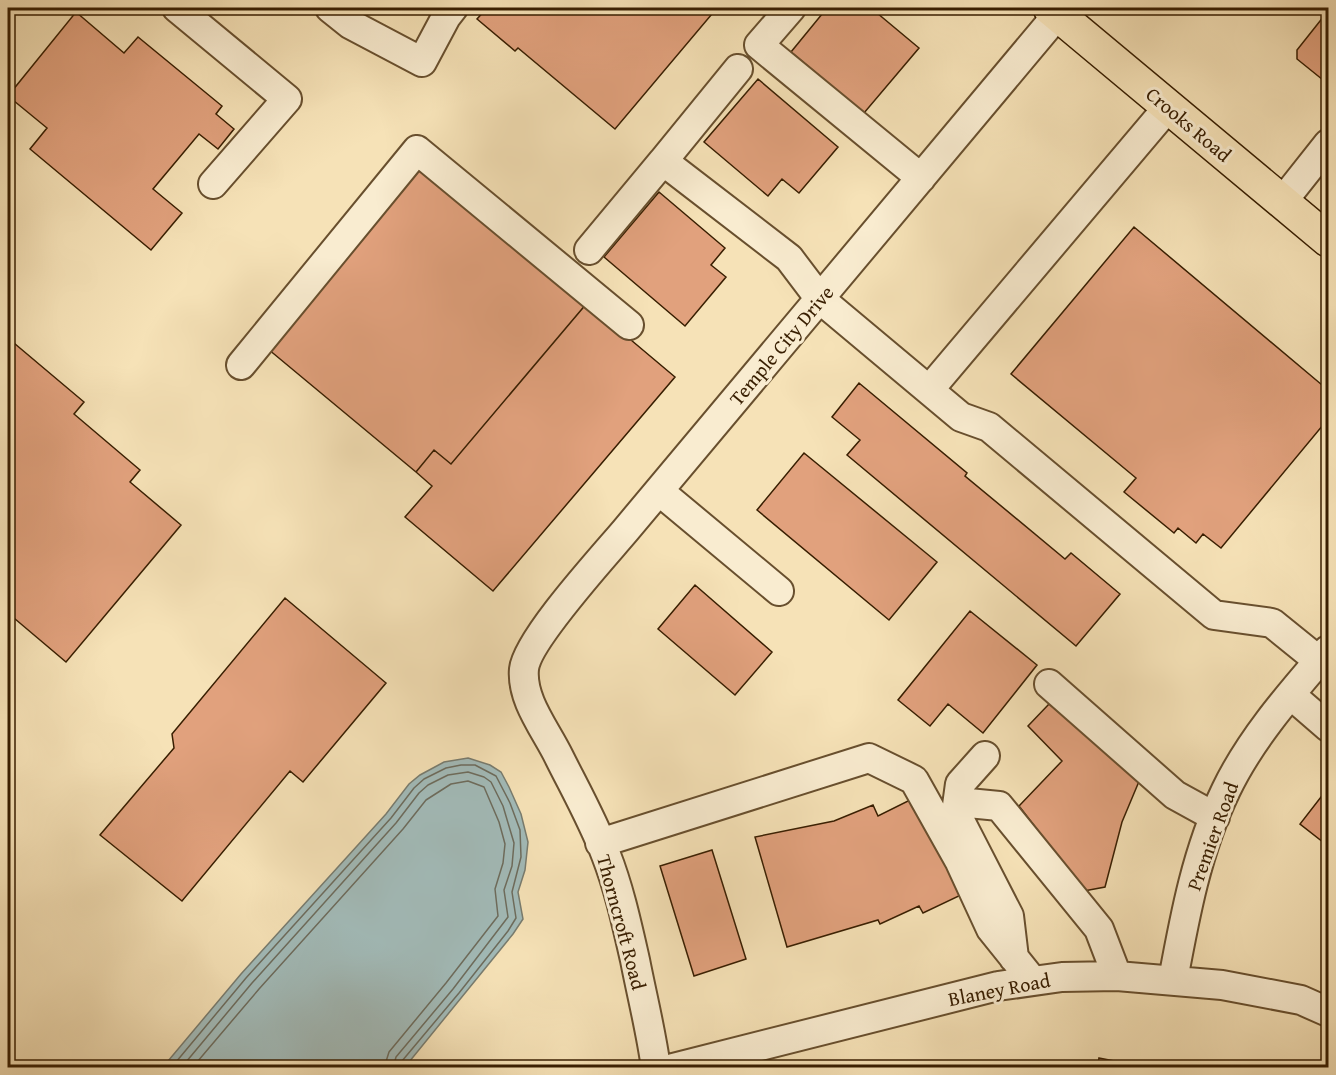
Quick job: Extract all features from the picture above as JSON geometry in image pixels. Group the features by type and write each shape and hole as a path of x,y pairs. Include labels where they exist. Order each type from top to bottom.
{"main road":[{"name":"Crooks Road","path":"1057,10 1329,240"}],"street":[{"path":"177,8 287,99 213,184"},
{"path":"348,13 422,62 453,8"},
{"path":"791,8 759,45 921,178"},
{"name":"Temple City Drive","path":"524,685 524,668 528,653 539,637 921,178 1057,10"},
{"path":"589,250 738,69"},
{"path":"929,390 1169,106"},
{"path":"1282,202 1329,144"},
{"path":"241,364 417,150 629,325"},
{"path":"663,161 789,258 820,299 961,417 989,427 1214,615 1272,623 1324,655"},
{"path":"659,491 779,591"},
{"name":"Premier Road","path":"1173,980 1194,878 1215,817 1237,770 1254,743 1324,655"},
{"path":"1049,684 1175,795 1215,817"},
{"name":"Thorncroft Road","path":"524,685 606,855 627,925 656,1068"},
{"path":"1291,695 1329,727"},
{"path":"985,756 960,784 956,813 1009,916 1014,958"},
{"path":"600,843 869,758 914,780 960,862 991,929 1032,980"},
{"path":"958,802 999,806 1099,929 1117,976"},
{"name":"Blaney Road","path":"673,1068 945,999 1032,980 1062,977 1117,976 1222,985 1301,1000 1329,1012"}],"water":[{"path":"468,758 490,765 501,772 521,814 528,842 525,870 518,892 523,919 405,1067 163,1067 241,974 386,814 409,784 444,762"}],"building":[{"path":"487,8 717,8 615,129 518,48 515,51 477,19"},
{"path":"827,8 871,8 919,48 864,113 791,52"},
{"path":"1328,11 1328,84 1297,59 1297,50"},
{"path":"76,12 124,53 138,37 222,106 216,114 234,129 218,149 199,134 153,189 182,213 151,250 30,149 47,128 8,96"},
{"path":"758,79 838,147 799,193 782,179 768,196 704,142"},
{"path":"422,162 587,303 451,464 434,450 416,472 268,349"},
{"path":"659,192 725,248 711,265 726,277 685,326 604,257"},
{"path":"1134,227 1328,390 1328,419 1221,548 1203,534 1196,543 1178,528 1174,533 1124,492 1136,478 1011,374"},
{"path":"587,303 675,377 493,591 405,517 432,486 416,472 434,450 451,464"},
{"path":"8,338 84,402 74,414 140,470 130,482 181,525 66,662 8,613"},
{"path":"859,383 967,473 965,476 1065,559 1071,553 1120,594 1076,646 847,455 860,440 832,417"},
{"path":"804,453 937,562 889,620 757,510"},
{"path":"695,585 772,652 735,695 658,629"},
{"path":"285,598 386,683 303,782 290,771 182,901 100,835 174,748 172,734"},
{"path":"970,611 1037,665 983,733 948,704 930,726 898,700"},
{"path":"1049,704 1140,779 1122,822 1105,887 1084,891 1019,806 1062,761 1028,726"},
{"path":"1328,788 1328,846 1300,824"},
{"path":"914,798 961,895 923,913 919,906 880,924 878,920 787,947 755,837 834,821 873,805 878,816"},
{"path":"712,850 746,959 694,976 660,866"},
{"path":"1099,1058 1150,1068 1097,1068"}]}
